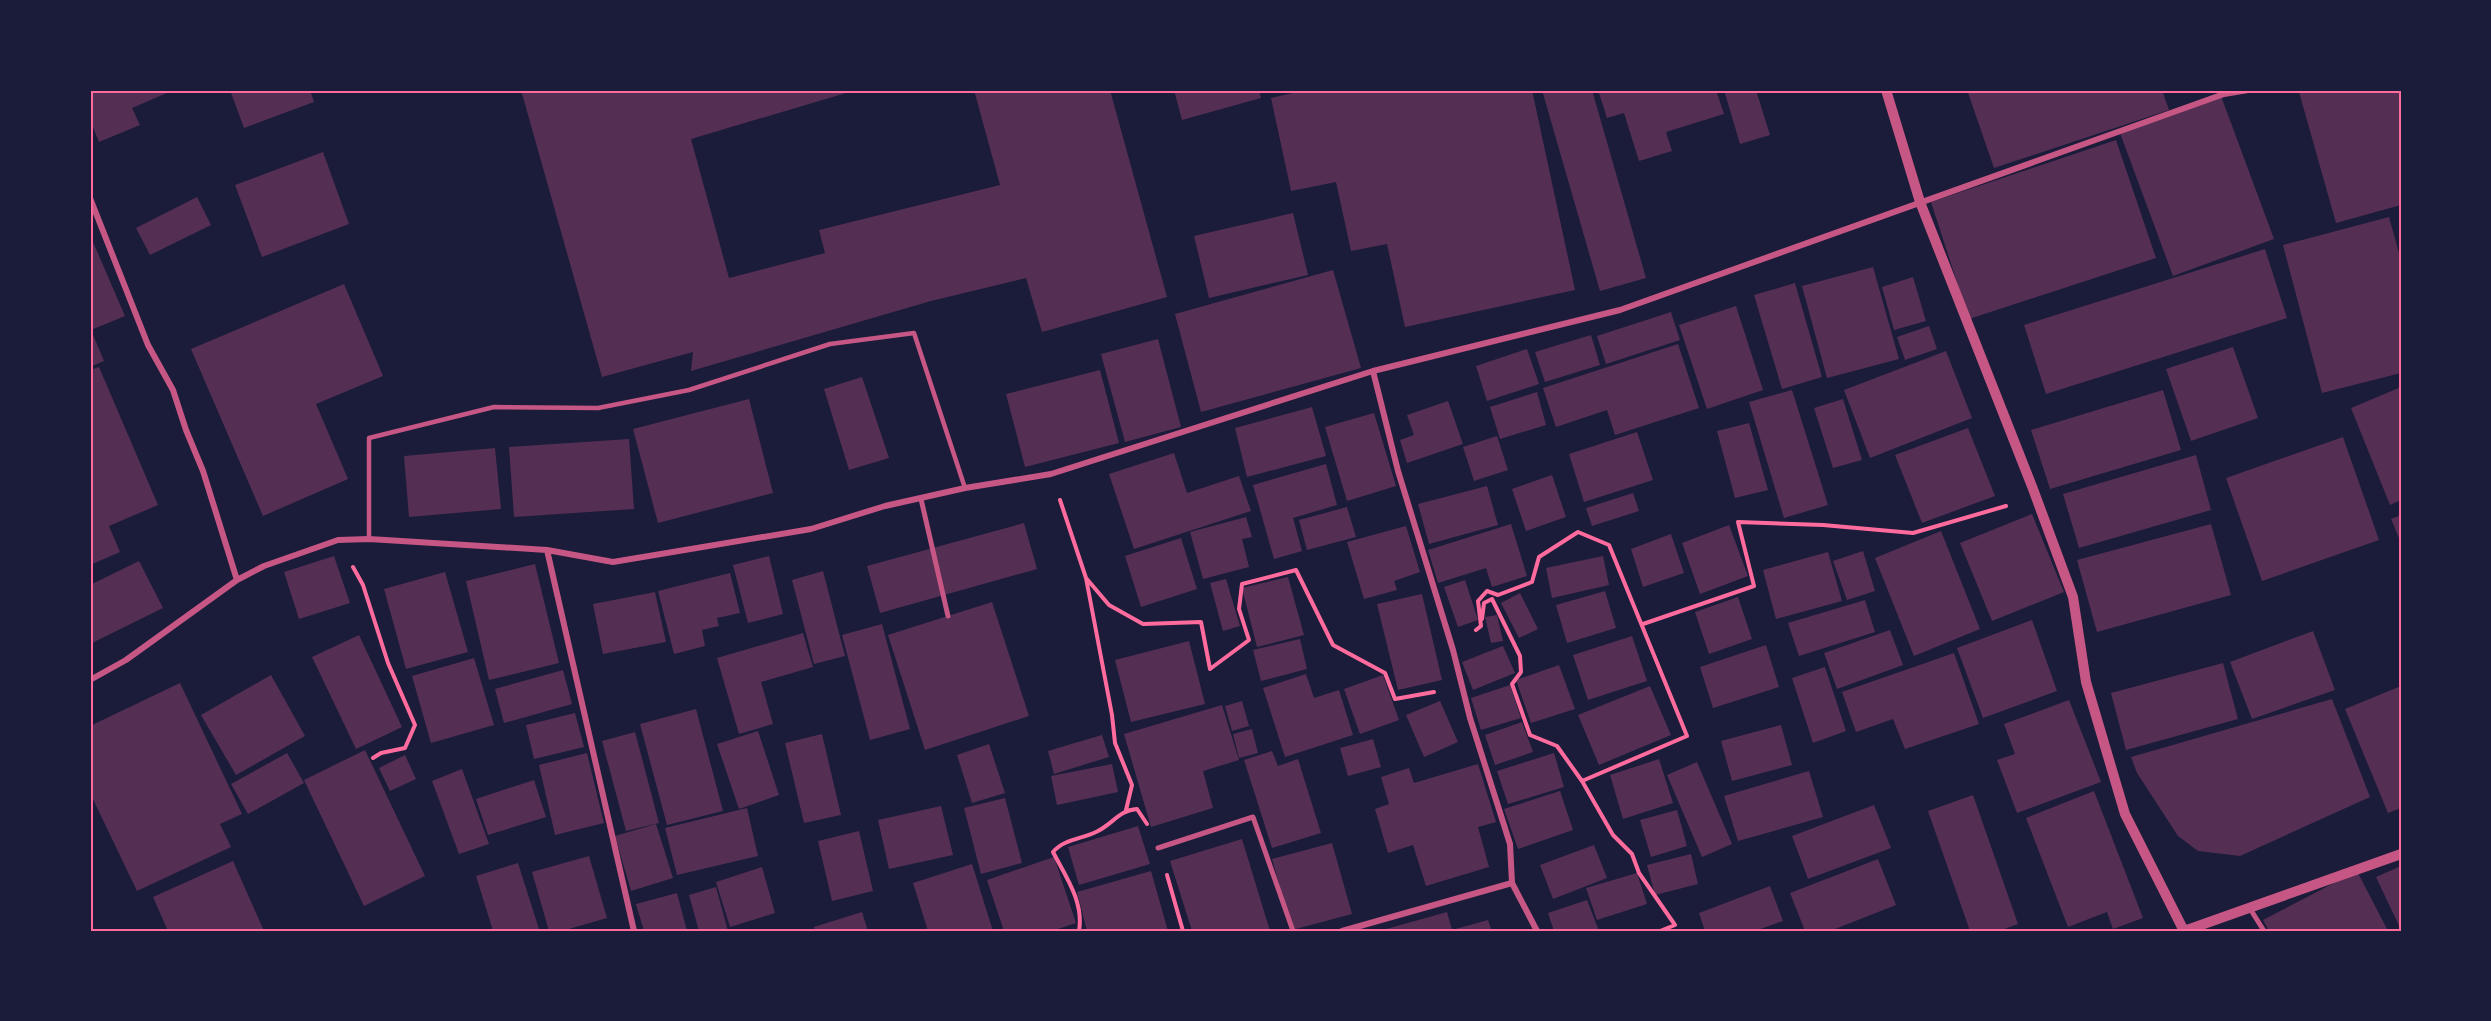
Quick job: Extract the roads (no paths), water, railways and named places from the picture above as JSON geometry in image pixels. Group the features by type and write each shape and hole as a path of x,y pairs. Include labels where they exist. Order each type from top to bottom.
{"street":[{"path":"1886,90 1920,202 2073,597 2086,682 2125,814 2183,931 2401,854"},
{"path":"90,680 126,660 237,580 264,566 338,540 369,539 547,550 613,562 811,529 885,506 965,488 1051,474 1373,371 1620,310 2224,94 2248,90"},
{"path":"90,198 148,345 173,390 186,430 204,471 237,580"},
{"path":"1373,371 1398,471 1453,650 1470,718 1510,844 1512,883 1537,931"},
{"path":"921,499 948,616"},
{"path":"547,550 634,931"},
{"path":"1158,848 1253,817 1293,931"},
{"path":"1342,931 1512,883"},
{"path":"2249,906 2264,931"}],"lane":[{"path":"369,539 369,438 494,407 598,408 689,390 830,344 914,333 965,488"}]}
